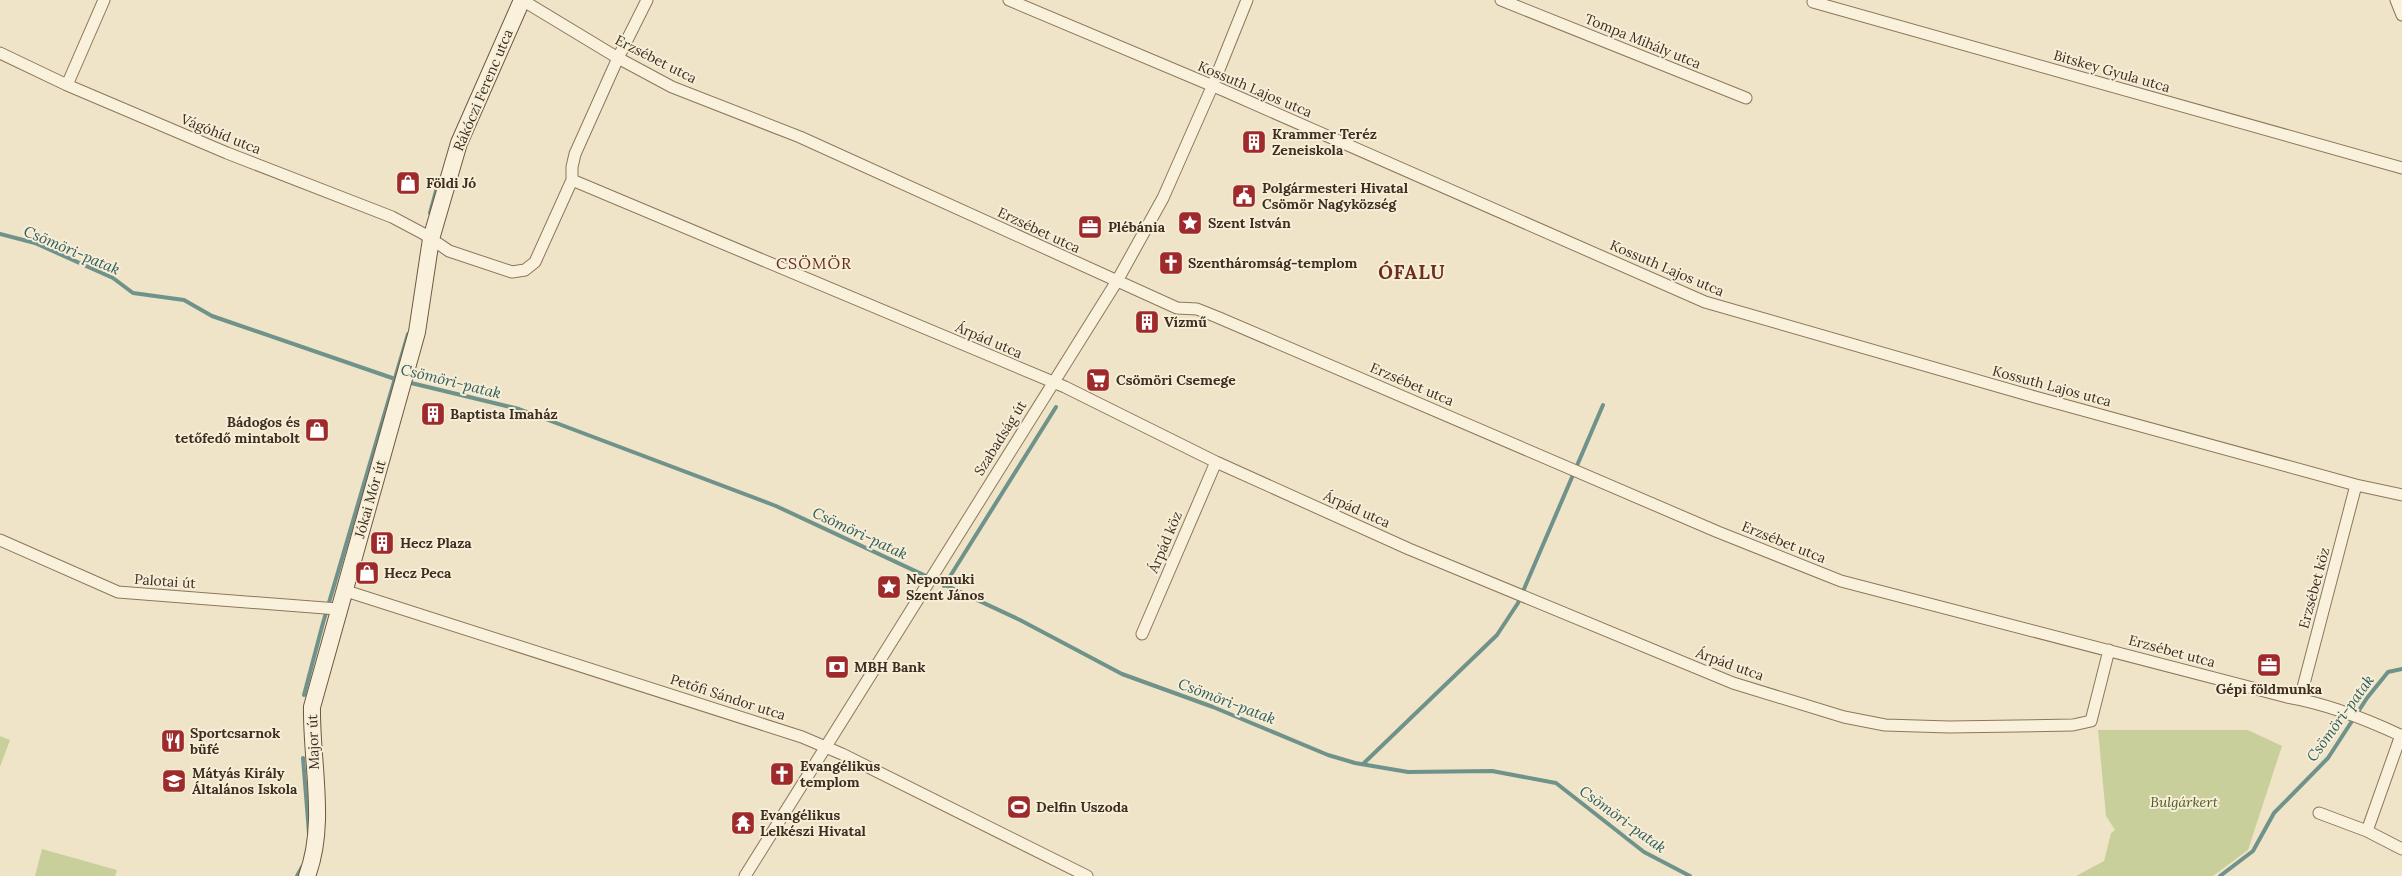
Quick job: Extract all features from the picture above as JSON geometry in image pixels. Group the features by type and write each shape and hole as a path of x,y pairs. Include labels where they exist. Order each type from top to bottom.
{"street":[{"path":"67,85 104,0"},
{"name":"Erzsébet utca","path":"522,0 618,58 672,87 800,136 1177,308 1197,309 1217,316 1718,532 1841,581 2325,705 2372,720 2402,735"},
{"name":"Rákóczi Ferenc utca","path":"431,239 459,143 522,0"},
{"path":"572,180 575,154 618,58 647,0"},
{"name":"Kossuth Lajos utca","path":"1009,0 1705,302 2034,397 2356,485 2402,495"},
{"name":"Szabadság út","path":"745,876 1052,382 1117,281 1163,198 1212,87 1247,0"},
{"name":"Tompa Mihály utca","path":"1501,0 1746,98"},
{"path":"2396,0 2402,15"},
{"name":"Bitskey Gyula utca","path":"1814,1 2402,168"},
{"name":"Vágóhíd utca","path":"0,53 67,85 227,154 392,217 449,251 512,272 525,270 535,262 572,180"},
{"name":"Árpád utca","path":"572,180 1052,382 1216,462 1409,549 1733,683 1844,717 1885,725 1949,727 2063,725 2090,721 2109,650"},
{"name":"Jókai Mór út","path":"331,609 343,590 404,383 417,332 431,239"},
{"name":"Árpád köz","path":"1142,634 1216,462"},
{"name":"Erzsébet köz","path":"2300,699 2356,485"},
{"name":"Palotai út","path":"0,540 118,592 331,609"},
{"name":"Petőfi Sándor utca","path":"343,590 802,737 1087,876"},
{"name":"Major út","path":"307,876 315,849 316,807 312,706 331,609"},
{"path":"2367,831 2402,735"},
{"path":"2319,813 2367,831 2402,849"}],"green space":[{"name":"Bulgárkert","path":"2098,730 2248,730 2282,746 2248,850 2213,876 2076,876 2104,861 2111,833 2115,830 2106,816"},
{"path":"0,736 10,740 0,767"},
{"path":"42,849 117,870 115,876 35,876"}],"waterway":[{"path":"430,213 439,180"},
{"name":"Csömöri-patak","path":"0,234 35,243 113,278 133,293 184,300 212,316 398,380"},
{"path":"304,695 323,623 408,334"},
{"name":"Csömöri-patak","path":"407,382 519,409 776,506 1020,620 1122,674 1213,707 1328,755 1355,763 1408,772 1492,771 1556,783 1644,852 1690,876"},
{"path":"1363,764 1497,635 1518,603 1603,405"},
{"path":"944,586 1056,407"},
{"name":"Csömöri-patak","path":"2220,876 2253,851 2274,813 2328,758 2367,698 2388,672 2402,669"},
{"path":"303,758 309,833"},
{"path":"297,876 302,867"}],"place":[{"name":"Krammer Teréz Zeneiskola","path":"1254,142"},
{"name":"Földi Jó","path":"408,183"},
{"name":"Polgármesteri Hivatal Csömör Nagyközség","path":"1244,196"},
{"name":"Szent István","path":"1190,223"},
{"name":"Plébánia","path":"1090,227"},
{"name":"Szentháromság-templom","path":"1171,263"},
{"name":"Vízmű","path":"1147,322"},
{"name":"Csömöri Csemege","path":"1098,380"},
{"name":"Baptista Imaház","path":"433,414"},
{"name":"Bádogos és tetőfedő mintabolt","path":"317,430"},
{"name":"Hecz Plaza","path":"382,543"},
{"name":"Hecz Peca","path":"367,573"},
{"name":"Nepomuki Szent János","path":"889,587"},
{"name":"Gépi földmunka","path":"2269,665"},
{"name":"MBH Bank","path":"837,667"},
{"name":"Sportcsarnok büfé","path":"173,741"},
{"name":"Evangélikus templom","path":"782,774"},
{"name":"Mátyás Király Általános Iskola","path":"174,781"},
{"name":"Delfin Uszoda","path":"1019,807"},
{"name":"Evangélikus Lelkészi Hivatal","path":"743,823"}],"district":[{"name":"CSÖMÖR","path":"814,263"},
{"name":"ÓFALU","path":"1412,272"}]}
